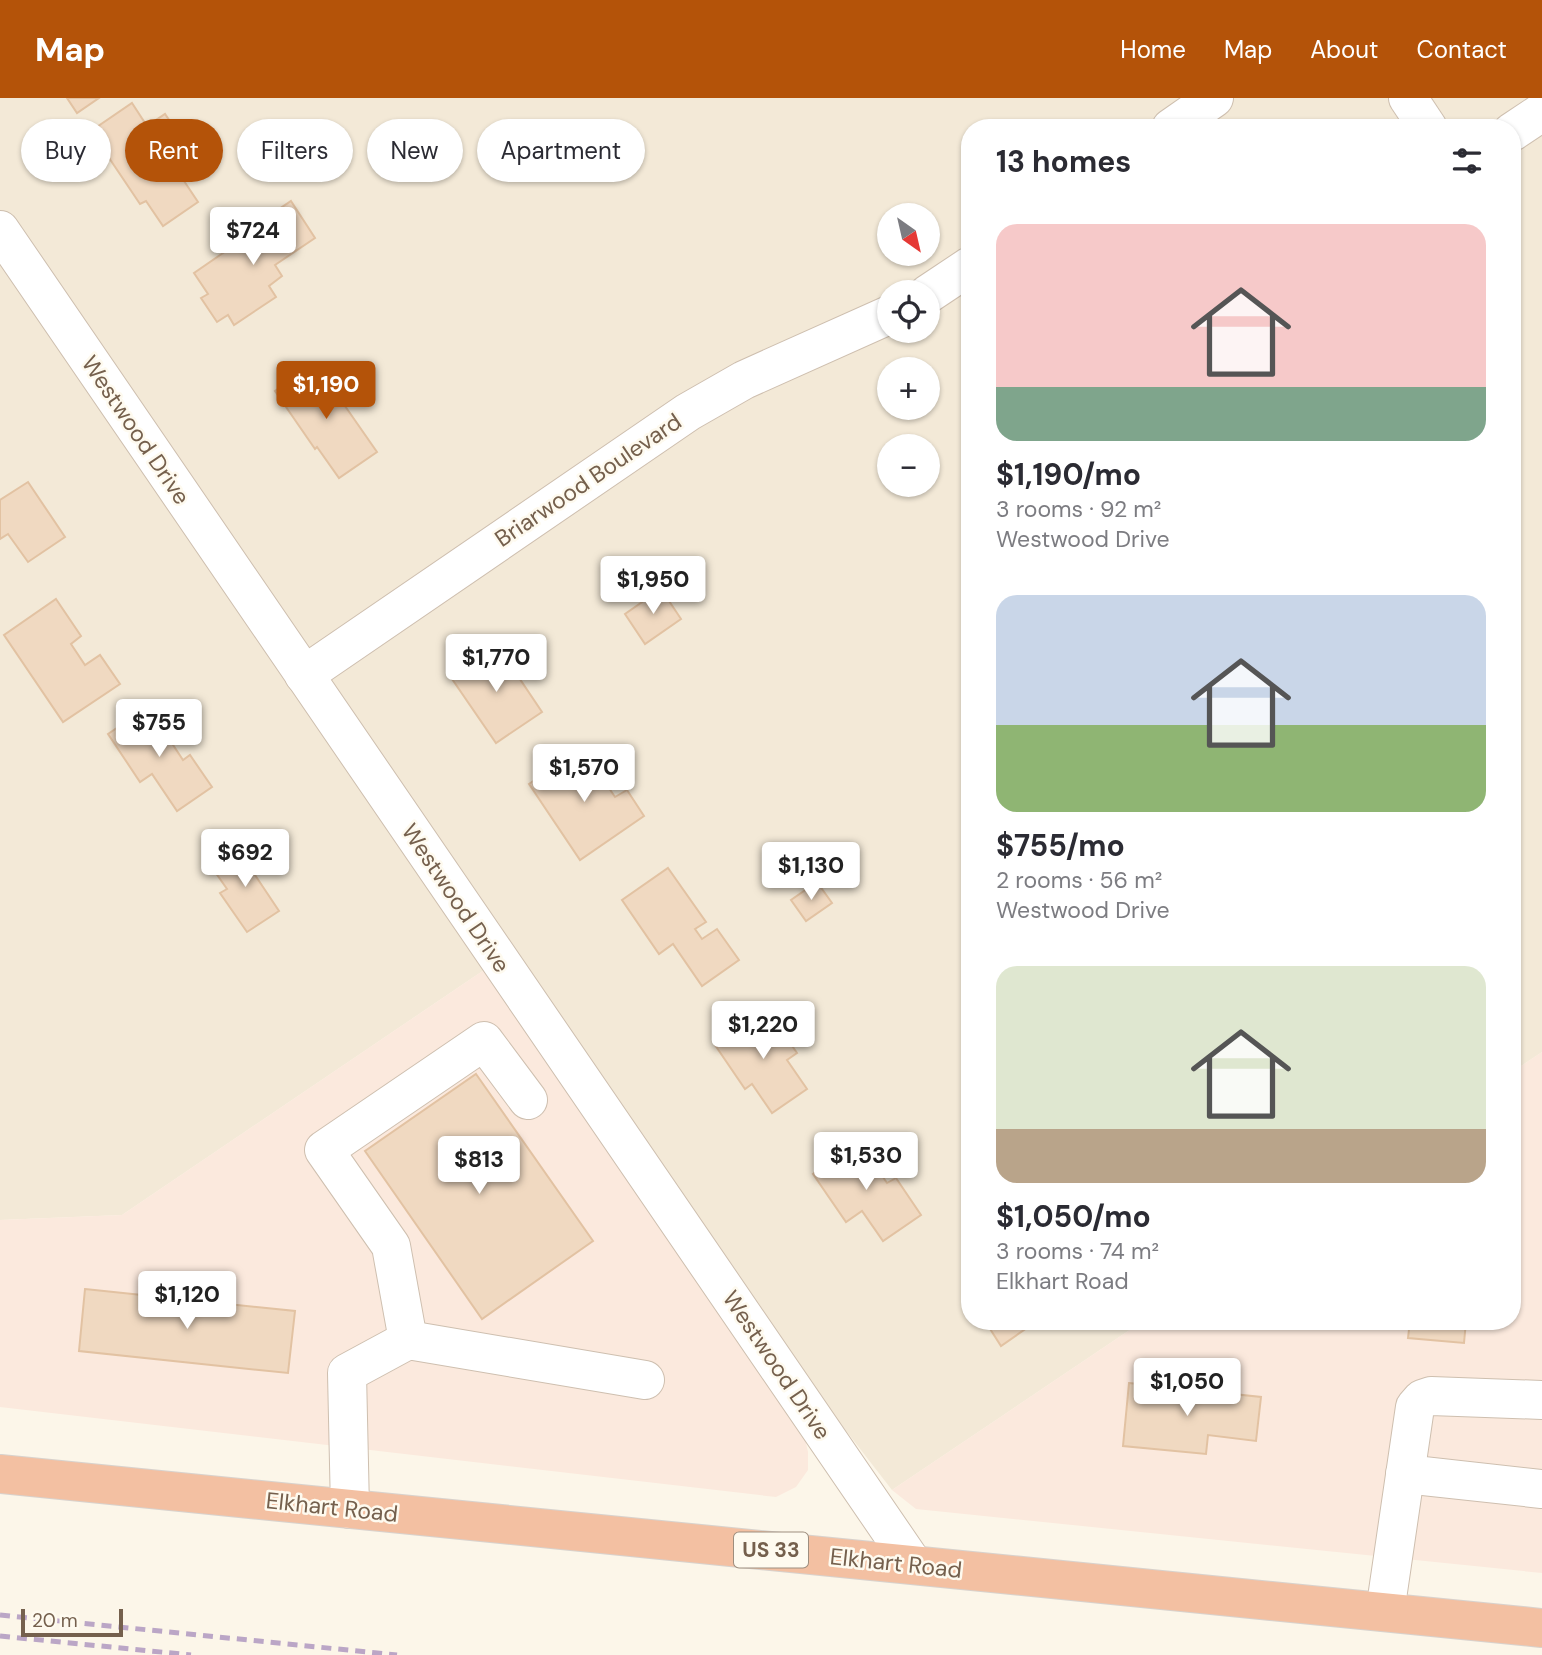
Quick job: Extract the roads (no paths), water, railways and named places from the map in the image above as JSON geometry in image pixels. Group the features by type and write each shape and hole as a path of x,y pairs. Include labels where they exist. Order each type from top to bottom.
{"highway":[{"name":"Elkhart Road","path":"0,1474 1542,1628"}],"street":[{"path":"1184,119 1214,98"},
{"path":"1408,98 1422,119"},
{"path":"1521,126 1542,112"},
{"name":"Westwood Drive","path":"0,230 913,1564"},
{"path":"940,286 961,272"},
{"name":"Briarwood Boulevard","path":"303,675 688,412 756,375 877,320"},
{"path":"408,1340 391,1246 324,1150 484,1041 528,1100"},
{"path":"350,1509 347,1373 408,1340 645,1380"},
{"path":"1385,1612 1415,1407 1422,1399 1431,1396 1542,1400"},
{"path":"1405,1474 1542,1489"}],"railway":[{"path":"0,1615 397,1655"},
{"path":"0,1636 191,1655"}]}
